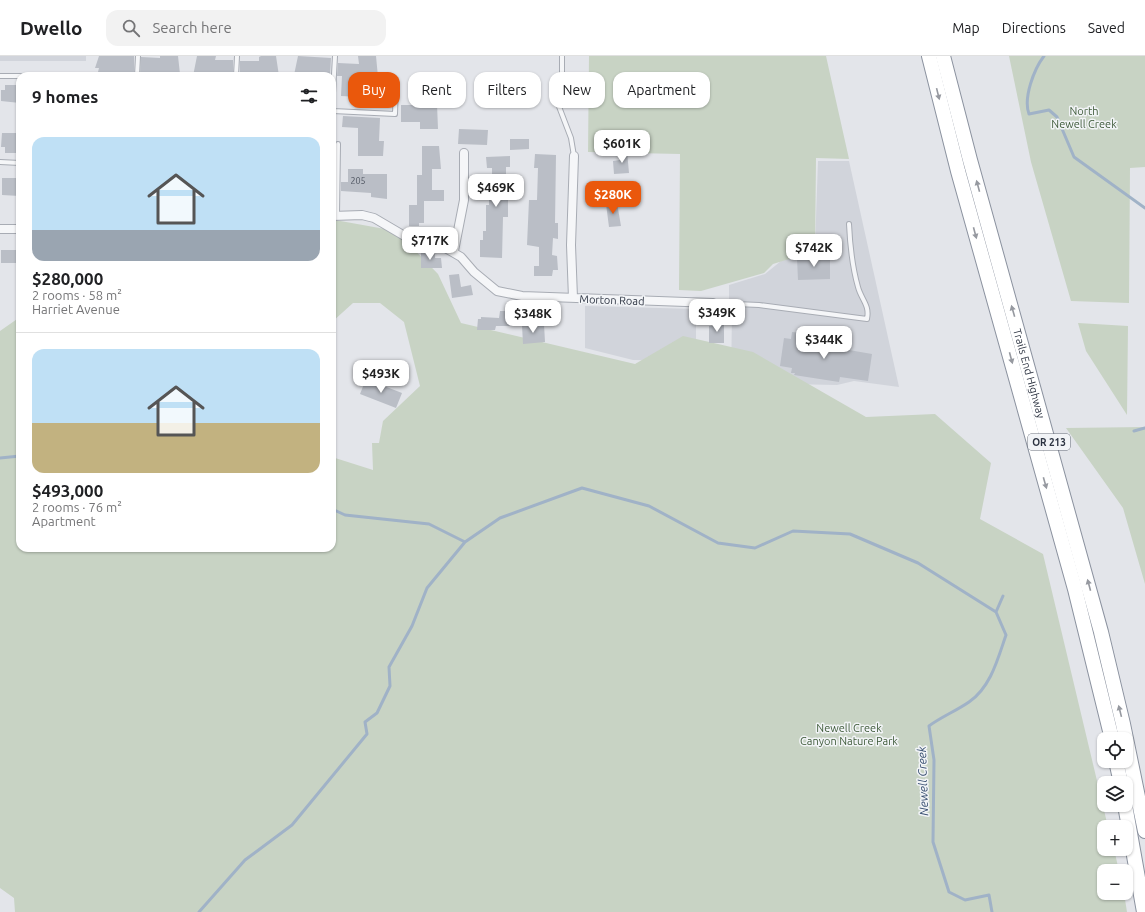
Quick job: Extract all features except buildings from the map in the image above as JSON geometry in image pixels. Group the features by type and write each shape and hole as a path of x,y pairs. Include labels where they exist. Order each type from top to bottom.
{"highway":[{"name":"Trails End Highway","path":"929,56 958,170 1075,589 1110,732"},
{"name":"Trails End Highway","path":"943,56 972,168 1101,632 1123,724 1145,831"},
{"path":"1126,812 1144,912"}],"street":[{"path":"454,251 464,200 464,153"},
{"path":"573,298 571,245 574,156"},
{"name":"Morton Road","path":"336,215 362,215 374,218 401,235 442,246 454,251 484,282 496,292 522,296 713,303"},
{"path":"0,229 16,229"}],"lane":[{"path":"137,72 138,56"},
{"path":"236,72 237,56"},
{"path":"334,72 335,56"},
{"path":"562,56 562,76 557,92 558,104 571,138 574,156"},
{"path":"0,76 16,76"},
{"path":"336,111 395,114 395,108"},
{"path":"336,180 338,144"},
{"path":"0,162 16,163"},
{"name":"Morton Road","path":"713,303 759,305 867,319 869,311 865,300 858,289 851,251 849,224"}],"shaded area":[{"path":"0,56 86,56 86,61 0,61"},
{"path":"818,161 849,161 899,387 854,381 837,385 731,383 732,311 729,298 729,285 765,274 781,261 815,247"},
{"path":"585,306 696,309 696,361 633,360 585,348"}],"green space":[{"path":"589,56 826,56 849,159 816,158 815,251 773,264 764,273 701,291 679,290 680,154 588,152 588,108 605,108 605,72 589,72"},
{"name":"North Newell Creek","path":"1009,56 1145,56 1145,167 1130,168 1129,303 1071,301 1031,162"},
{"name":"Newell Creek Canyon Nature Park","path":"336,220 396,231 438,274 461,323 635,364 683,336 753,352 866,417 935,414 991,463 980,519 1043,554 1097,781 1097,812 1104,812 1106,820 1097,820 1097,856 1116,856 1117,864 1097,864 1097,900 1125,900 1127,912 15,912 14,898 0,888 0,331 16,320 16,552 336,552 336,458 373,470 372,443 379,443 383,421 420,386 404,322 380,303 353,303 336,318"},
{"path":"1078,323 1128,326 1127,415 1086,351"},
{"path":"1145,427 1145,584 1123,508 1066,428"}],"waterway":[{"name":"Newell Creek","path":"1044,56 1030,84 1027,100 1029,114 1049,110 1057,117 1074,157 1145,208"},
{"name":"Newell Creek","path":"1134,431 1145,428"},
{"path":"0,458 16,456"},
{"path":"199,912 245,860 292,825 367,734 365,722 377,713 390,686 389,667 412,626 427,588 465,542 500,518 582,488 649,506 718,543 755,548 793,531 850,534 918,563 996,612"},
{"path":"336,511 345,515 429,524 465,542"},
{"name":"Newell Creek","path":"992,912 989,895 965,900 949,892 933,842 934,760 929,726 977,696 993,672 1006,635 996,612 1003,596"}]}
